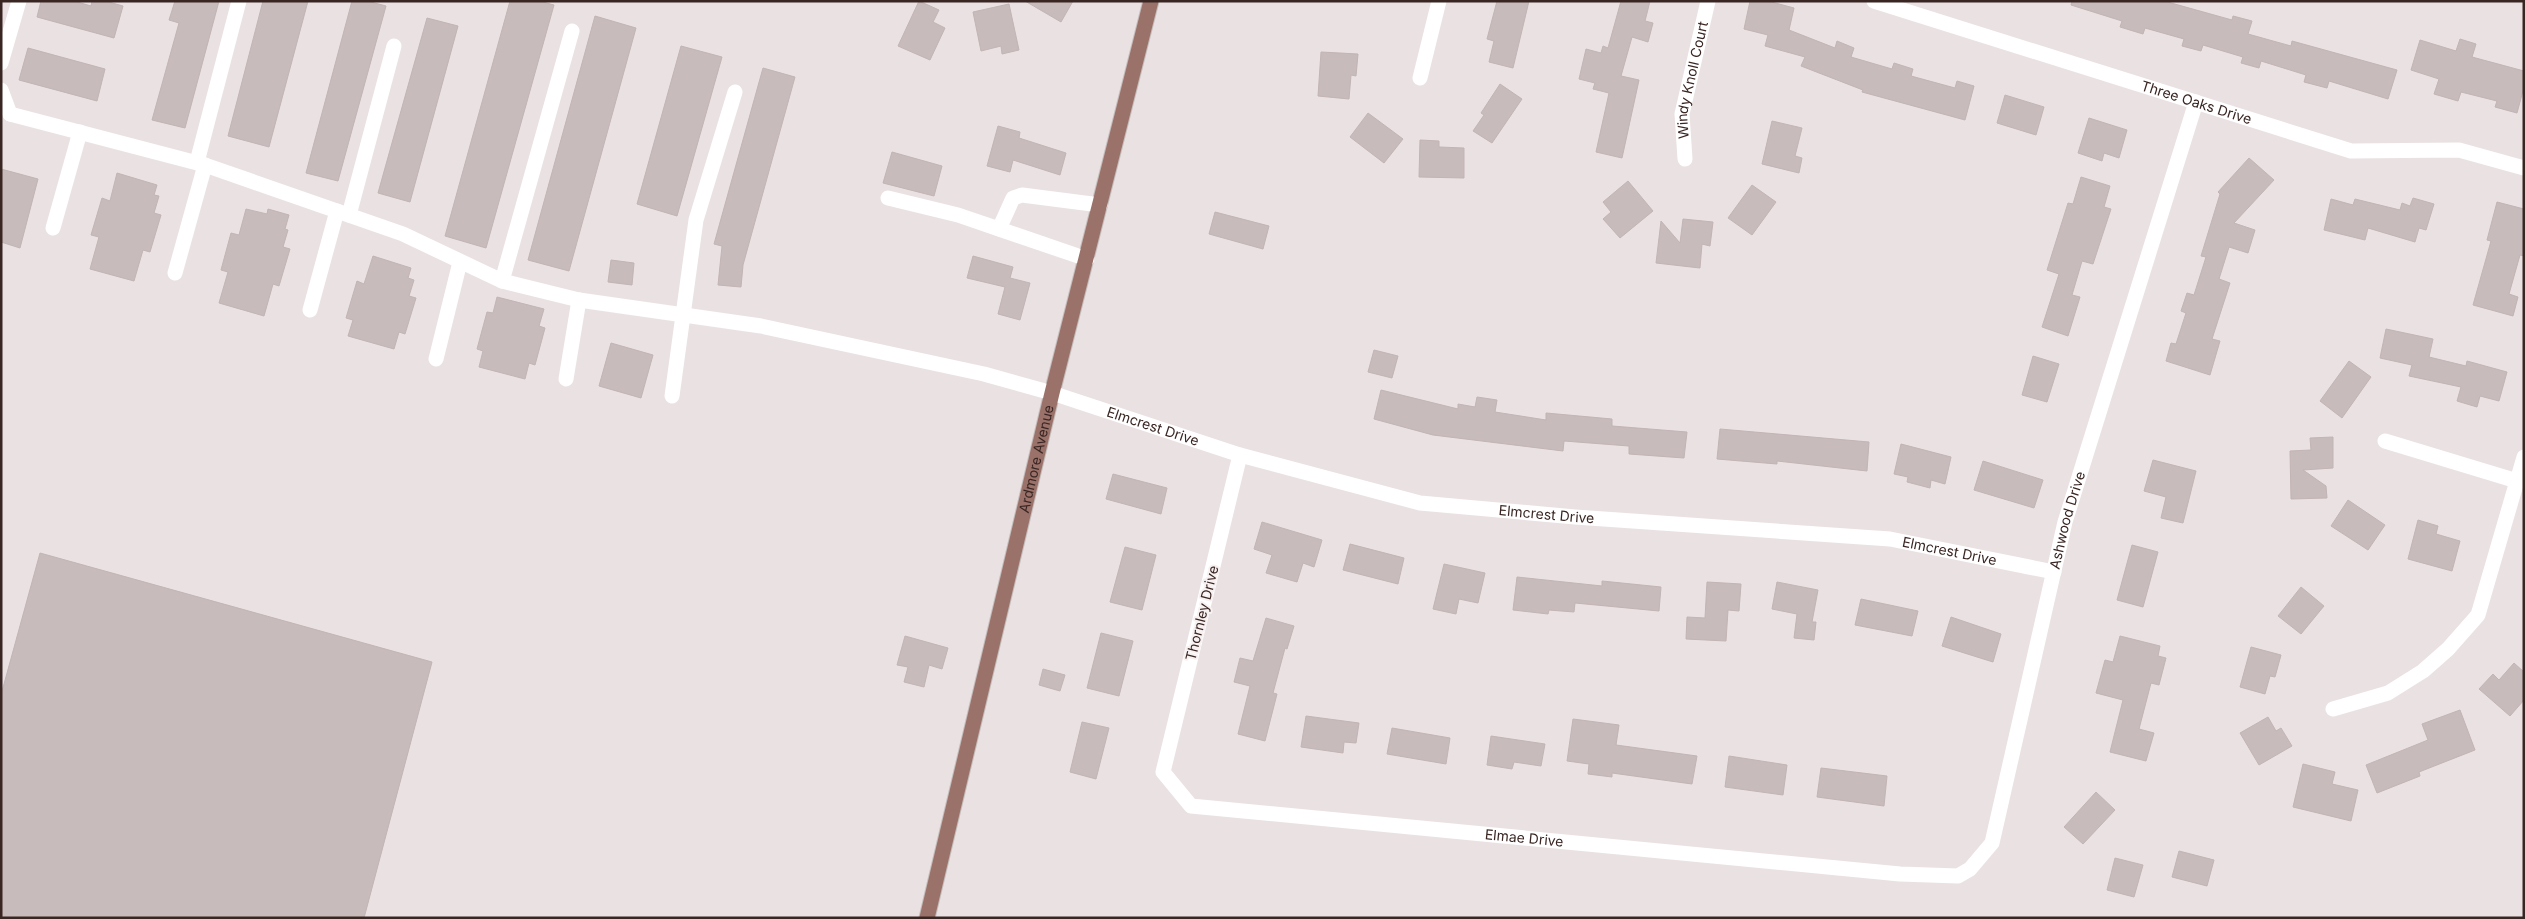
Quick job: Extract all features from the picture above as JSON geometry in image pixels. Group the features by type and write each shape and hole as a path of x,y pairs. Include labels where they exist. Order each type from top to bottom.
{"main road":[{"name":"Ardmore Avenue","path":"928,918 1052,393 1151,1"}],"street":[{"path":"1,64 19,1"},
{"path":"175,273 239,1"},
{"path":"1420,78 1439,1"},
{"name":"Windy Knoll Court","path":"1685,159 1682,114 1708,1"},
{"name":"Three Oaks Drive","path":"1874,1 2351,150 2459,150 2524,168"},
{"path":"502,281 572,31"},
{"path":"310,310 343,213 394,46"},
{"path":"1,90 6,118"},
{"path":"672,396 696,220 735,92"},
{"name":"Ashwood Drive","path":"1900,874 1958,876 1970,869 1992,842 2065,522 2196,102"},
{"name":"Elmcrest Drive","path":"6,118 80,132 201,163 404,234 502,281 580,300 761,326 862,346 984,374 1052,393 1240,455 1420,503 1575,517 1890,539 2054,572"},
{"path":"54,228 80,132"},
{"path":"999,229 1013,198 1022,195 1100,205"},
{"path":"888,198 958,215 1087,258"},
{"path":"436,359 460,262"},
{"path":"566,379 580,300"},
{"path":"2385,441 2517,481"},
{"name":"Thornley Drive","path":"1164,772 1240,455"},
{"path":"2333,709 2388,693 2423,671 2448,649 2478,615 2524,457"},
{"name":"Elmae Drive","path":"1164,772 1192,806 1900,874"}],"building":[{"path":"41,1 74,1 91,6 92,1 105,1 123,6 114,38 37,17"},
{"path":"175,1 219,1 185,128 152,120 179,23 169,20"},
{"path":"263,1 308,1 269,147 228,136"},
{"path":"352,1 367,1 386,6 338,181 306,173"},
{"path":"510,1 539,1 554,5 486,248 445,236"},
{"path":"919,1 939,10 933,22 945,28 930,60 898,46"},
{"path":"1025,1 1073,1 1061,22"},
{"path":"1497,1 1529,1 1513,68 1489,62 1494,41 1487,39"},
{"path":"1621,1 1650,1 1645,21 1653,23 1648,42 1632,37 1621,76 1639,80 1622,158 1596,152 1609,93 1593,89 1595,83 1579,79 1586,49 1601,53 1603,46 1608,48"},
{"path":"1750,1 1768,1 1794,8 1789,30 1835,48 1837,41 1854,48 1851,57 1892,69 1894,63 1913,69 1911,76 1955,88 1957,81 1974,86 1965,120 1862,92 1863,90 1801,66 1805,57 1765,46 1768,35 1744,29"},
{"path":"2072,1 2164,1 2232,20 2233,16 2252,21 2248,34 2291,46 2292,41 2397,70 2388,99 2329,81 2327,88 2304,82 2306,75 2261,61 2259,68 2241,63 2243,57 2203,45 2201,51 2182,46 2184,39 2145,28 2143,34 2120,27 2122,21 2071,5"},
{"path":"1009,4 1019,50 1002,54 1001,46 981,51 973,12"},
{"path":"595,16 636,28 569,271 528,260"},
{"path":"427,18 458,26 410,202 378,193"},
{"path":"2460,39 2476,44 2472,57 2524,71 2524,87 2517,113 2495,107 2497,101 2461,92 2458,101 2434,94 2439,79 2411,70 2420,40 2456,51"},
{"path":"681,46 722,57 677,216 637,204"},
{"path":"28,48 105,69 97,101 19,80"},
{"path":"1321,52 1358,54 1356,76 1351,75 1349,99 1318,96"},
{"path":"763,68 795,77 743,265 741,287 718,285 722,246 714,244"},
{"path":"1500,84 1522,99 1492,143 1473,131 1484,115 1481,113"},
{"path":"2005,95 2044,107 2036,135 1997,123"},
{"path":"1368,113 1403,139 1384,163 1350,137"},
{"path":"2089,118 2127,130 2119,158 2104,153 2102,161 2078,153"},
{"path":"1772,121 1802,128 1795,156 1802,158 1799,173 1762,164"},
{"path":"998,126 1020,132 1019,138 1066,153 1060,175 1013,160 1010,172 987,166"},
{"path":"1420,140 1439,141 1439,147 1464,148 1464,178 1419,177"},
{"path":"892,152 942,166 934,196 883,183"},
{"path":"2249,158 2274,180 2234,223 2255,230 2248,253 2229,247 2219,279 2230,283 2212,339 2220,341 2210,375 2166,361 2171,343 2176,344 2186,313 2181,311 2187,293 2194,295 2206,257 2201,256 2220,194 2218,192"},
{"path":"1,169 38,179 20,248 1,242"},
{"path":"117,173 157,185 154,195 159,196 154,213 161,215 150,252 143,250 134,281 90,269 99,237 91,235 102,198 110,201"},
{"path":"2081,177 2110,186 2104,207 2111,209 2093,264 2082,261 2072,295 2080,297 2068,336 2042,327 2059,274 2047,270 2068,203 2073,204"},
{"path":"1628,181 1653,211 1620,238 1603,219 1611,212 1603,202"},
{"path":"1752,185 1776,202 1752,235 1728,218"},
{"path":"2413,198 2434,204 2426,230 2419,228 2415,242 2368,228 2365,240 2324,230 2331,199 2353,205 2355,199 2400,210 2402,203 2410,206"},
{"path":"2497,202 2524,209 2524,256 2520,255 2509,294 2518,297 2513,316 2473,305 2491,241 2487,240"},
{"path":"246,209 267,214 268,209 289,215 285,229 288,230 283,247 290,249 279,286 273,284 264,316 219,303 228,272 221,270 231,233 239,235"},
{"path":"1215,212 1269,226 1263,249 1209,234"},
{"path":"1683,219 1713,222 1710,246 1702,244 1700,268 1656,263 1661,221 1680,243"},
{"path":"373,256 411,268 408,278 414,280 409,296 416,298 405,334 399,332 394,349 348,336 353,320 346,318 357,281 364,284"},
{"path":"973,256 1013,267 1010,278 1030,283 1020,320 998,314 1005,287 967,278"},
{"path":"611,260 634,263 632,285 608,282"},
{"path":"497,297 544,309 539,326 545,328 535,365 529,363 525,379 479,367 483,351 477,349 487,312 493,313"},
{"path":"2386,329 2433,339 2429,357 2466,366 2467,361 2507,372 2499,401 2480,396 2477,407 2457,401 2461,387 2409,376 2412,365 2380,358"},
{"path":"611,343 653,355 641,398 599,386"},
{"path":"1374,350 1398,356 1392,378 1368,372"},
{"path":"2033,356 2059,364 2047,402 2022,395"},
{"path":"2349,361 2371,377 2342,418 2320,401"},
{"path":"1381,390 1458,409 1458,404 1475,407 1477,397 1497,400 1495,412 1546,420 1546,413 1612,419 1612,426 1687,432 1684,458 1629,454 1629,446 1564,441 1563,451 1433,435 1374,419"},
{"path":"1720,429 1869,442 1867,471 1777,461 1777,464 1717,459"},
{"path":"2333,437 2333,468 2303,470 2326,486 2327,498 2291,499 2290,451 2311,450 2310,438"},
{"path":"1901,444 1951,457 1945,484 1931,480 1930,488 1907,482 1908,477 1894,474"},
{"path":"2153,460 2196,471 2183,523 2161,518 2166,497 2144,491"},
{"path":"1983,461 2043,480 2034,508 1974,490"},
{"path":"1113,474 1167,488 1161,514 1106,499"},
{"path":"2348,500 2385,525 2368,550 2331,526"},
{"path":"2418,520 2438,526 2436,534 2460,541 2452,571 2408,559"},
{"path":"1262,522 1322,540 1314,567 1303,563 1297,582 1266,573 1272,555 1254,549"},
{"path":"1350,544 1404,558 1398,584 1343,570"},
{"path":"2132,545 2158,552 2143,607 2117,600"},
{"path":"1125,547 1156,555 1142,610 1110,602"},
{"path":"40,553 432,662 364,918 1,918 1,695"},
{"path":"1444,564 1485,573 1478,603 1459,599 1456,614 1433,609"},
{"path":"1517,577 1602,586 1602,581 1661,587 1659,611 1575,603 1574,612 1549,610 1548,614 1513,610"},
{"path":"1707,582 1741,584 1739,611 1728,610 1726,641 1686,639 1687,617 1705,618"},
{"path":"1777,582 1818,590 1812,622 1816,622 1814,640 1794,638 1797,614 1772,609"},
{"path":"2301,587 2324,606 2301,634 2278,616"},
{"path":"1861,599 1918,611 1912,636 1855,625"},
{"path":"1951,617 2001,634 1993,662 1942,646"},
{"path":"1266,618 1294,626 1287,649 1285,648 1273,693 1277,694 1265,741 1238,734 1250,686 1234,682 1240,658 1253,661"},
{"path":"1101,633 1133,641 1119,696 1087,688"},
{"path":"905,636 948,648 942,669 929,665 924,687 904,682 908,667 897,665"},
{"path":"2120,636 2160,646 2158,656 2166,658 2159,685 2151,683 2139,729 2154,733 2146,761 2110,752 2123,700 2096,693 2105,660 2113,662"},
{"path":"2251,647 2281,655 2275,677 2270,676 2265,694 2240,687"},
{"path":"2514,663 2524,672 2524,700 2510,716 2479,689 2493,674 2499,680"},
{"path":"1043,669 1065,675 1060,691 1039,685"},
{"path":"2460,710 2475,750 2419,772 2420,776 2377,793 2366,765 2428,740 2422,724"},
{"path":"1306,716 1359,723 1356,743 1344,742 1343,753 1301,747"},
{"path":"2268,717 2276,731 2281,728 2292,746 2259,765 2240,733"},
{"path":"1573,719 1619,725 1616,745 1697,756 1692,784 1612,773 1612,777 1588,774 1589,764 1567,761"},
{"path":"1082,722 1109,728 1096,779 1070,772"},
{"path":"1392,728 1450,738 1446,764 1387,754"},
{"path":"1491,736 1545,744 1541,766 1514,762 1512,769 1487,765"},
{"path":"1729,756 1787,765 1783,795 1725,787"},
{"path":"2303,764 2335,772 2332,784 2358,790 2351,821 2293,807"},
{"path":"1821,768 1887,776 1884,806 1817,797"},
{"path":"2096,792 2115,810 2083,844 2064,827"},
{"path":"2179,851 2214,860 2207,886 2172,877"},
{"path":"2115,858 2143,865 2134,897 2107,890"}]}
